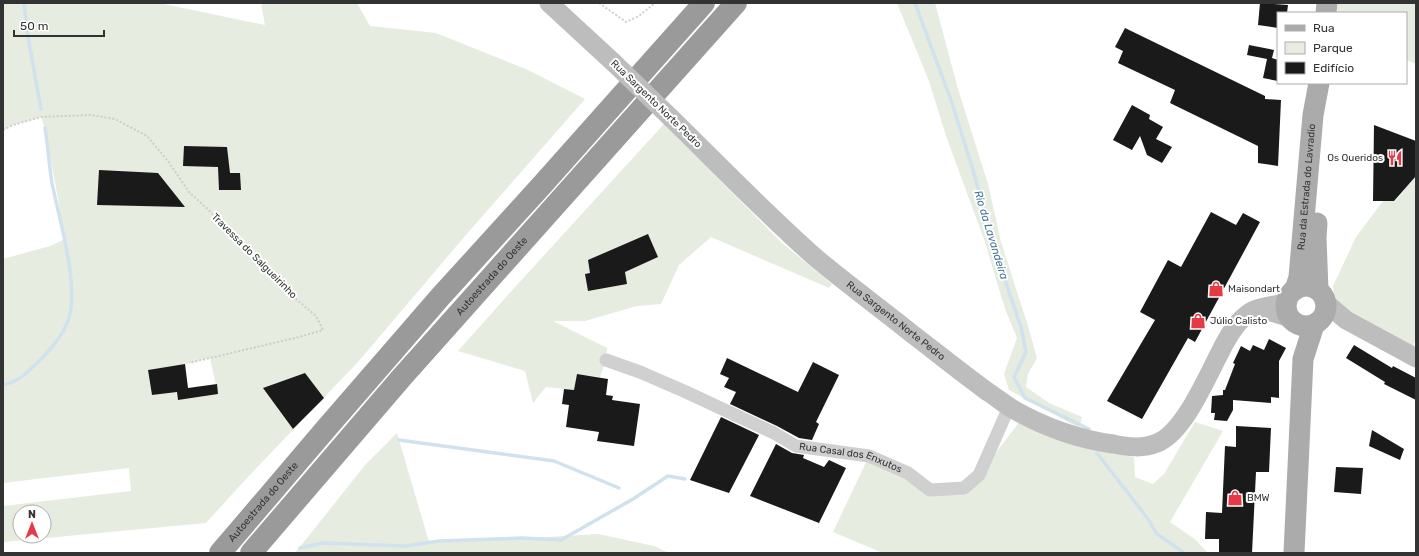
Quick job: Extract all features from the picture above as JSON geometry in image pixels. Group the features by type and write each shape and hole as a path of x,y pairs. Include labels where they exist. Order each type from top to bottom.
{"highway":[{"name":"Autoestrada do Oeste","path":"220,553 440,296 537,191 704,3"},
{"name":"Autoestrada do Oeste","path":"251,553 458,313 736,3"}],"main road":[{"name":"Rua da Estrada do Lavradio","path":"1312,198 1313,115 1319,84"},
{"name":"Rua da Estrada do Lavradio","path":"1294,553 1306,309 1299,277 1303,238 1312,198 1324,115 1323,84"}],"street":[{"name":"Rua Sargento Norte Pedro","path":"549,3 614,63 817,259 968,377 1009,407 1044,424 1088,439 1112,444 1138,447 1158,443 1172,433 1187,414 1220,351 1237,324 1244,317 1259,308 1306,309 1346,320 1416,358"},
{"name":"Rua Casal dos Enxutos","path":"606,360 640,372 686,392 774,433 796,446 869,456 908,473 930,490 964,488 979,475 1009,407"}],"path":[{"path":"599,3 626,22 639,16 655,3"},
{"name":"Travessa do Salgueirinho","path":"3,130 13,125 41,117 90,115 115,119 147,136 168,161 189,192 241,240 282,288 316,316 324,330 189,363"}],"green space":[{"path":"3,3 159,3 265,25 261,3 357,3 370,26 436,33 528,70 585,99 465,236 358,362 206,523 52,537 52,504 20,504 131,491 129,468 3,483 3,259 50,246 63,240 59,204 45,128 41,117 13,125 3,130","holes":["210,358 218,394 178,400 177,392 152,395 148,370"]},
{"path":"897,3 935,3 958,89 988,184 1001,242 1037,358 1028,374 1026,387 1049,403 1082,417 1079,428 1009,390 1004,374 1017,338 1005,309 985,242 946,136 929,81"},
{"path":"1338,3 1416,3 1416,64 1407,60 1407,12 1337,12"},
{"path":"664,124 781,242 832,284 829,288 711,237 679,265 661,304 637,306 585,321 553,321 607,348 606,360 600,377 577,374 574,390 546,387 533,403 525,371 458,351"},
{"path":"1416,176 1416,338 1413,347 1362,323 1337,302 1334,297 1333,286 1356,237 1383,201 1395,201"},
{"path":"1020,421 1094,450 1134,457 1135,477 1153,484 1164,474 1195,422 1223,431 1170,522 1196,540 1208,553 883,553 833,532 869,456 930,490 964,488 979,475"},
{"path":"397,433 429,542 598,534 654,546 669,553 295,553 366,464"},
{"path":"12,505 12,541 3,542 3,506"}],"building":[{"path":"1260,3 1288,5 1287,12 1277,12 1277,28 1258,25"},
{"path":"1125,28 1265,96 1265,99 1281,100 1278,166 1258,163 1258,146 1170,103 1175,90 1118,63 1123,51 1115,47"},
{"path":"1249,45 1274,50 1272,58 1277,60 1277,81 1263,78 1267,59 1247,55"},
{"path":"1132,105 1150,115 1149,119 1163,127 1156,139 1172,147 1162,163 1147,155 1140,136 1132,150 1113,140"},
{"name":"Os Queridos","path":"1374,125 1416,141 1416,176 1394,201 1373,201"},
{"path":"184,146 227,147 230,173 240,173 241,190 219,190 218,167 183,166"},
{"path":"99,170 158,173 185,207 97,205"},
{"path":"1211,212 1236,225 1243,213 1260,222 1195,342 1188,338 1142,419 1107,401 1155,320 1140,312 1168,260 1181,267"},
{"path":"648,234 658,257 625,272 627,284 588,291 585,274 590,273 588,260"},
{"path":"1269,339 1286,348 1279,361 1279,398 1271,397 1271,403 1233,400 1233,410 1227,421 1214,420 1215,413 1211,413 1212,396 1223,395 1223,390 1225,390 1235,364 1233,363 1241,346 1250,351 1253,345 1264,350"},
{"path":"1354,345 1392,368 1393,366 1416,378 1416,400 1384,384 1385,382 1346,358"},
{"path":"727,358 798,392 813,362 839,375 816,422 819,424 812,440 799,438 730,404 736,392 724,387 729,378 720,374"},
{"path":"185,364 188,388 217,384 218,394 178,400 177,392 152,395 148,370"},
{"path":"305,373 324,398 293,429 263,388"},
{"path":"577,374 608,379 606,395 613,396 612,400 640,404 634,446 597,441 599,432 566,427 569,405 562,404 564,389 574,390"},
{"path":"721,417 759,435 729,493 690,480"},
{"path":"1236,426 1271,428 1269,472 1256,472 1252,553 1219,553 1219,539 1205,539 1206,512 1222,513 1225,446 1236,447"},
{"path":"1372,430 1404,449 1400,460 1369,446"},
{"path":"776,444 792,453 804,455 803,458 824,467 829,460 846,468 819,523 750,496"},
{"path":"1336,467 1363,468 1361,494 1334,492"}],"waterway":[{"path":"24,3 28,37 41,109"},
{"name":"Rio da Lavandeira","path":"915,3 952,103 973,170 998,260 1021,327 1026,352 1014,377 1025,398 1089,429"},
{"path":"3,385 15,381 23,376 40,360 61,335 69,318 72,287 70,269 52,183 45,128"},
{"path":"399,440 554,461 619,488"},
{"name":"Rio da Lavandeira","path":"1097,453 1148,519 1156,533 1184,553"},
{"path":"300,548 323,543 405,546 439,541 522,538 561,540 633,499 668,476 685,479"}],"place":[{"name":"Os Queridos","path":"1395,158"},
{"name":"Maisondart","path":"1216,289"},
{"name":"Júlio Calisto","path":"1198,321"},
{"name":"BMW","path":"1235,498"}]}
